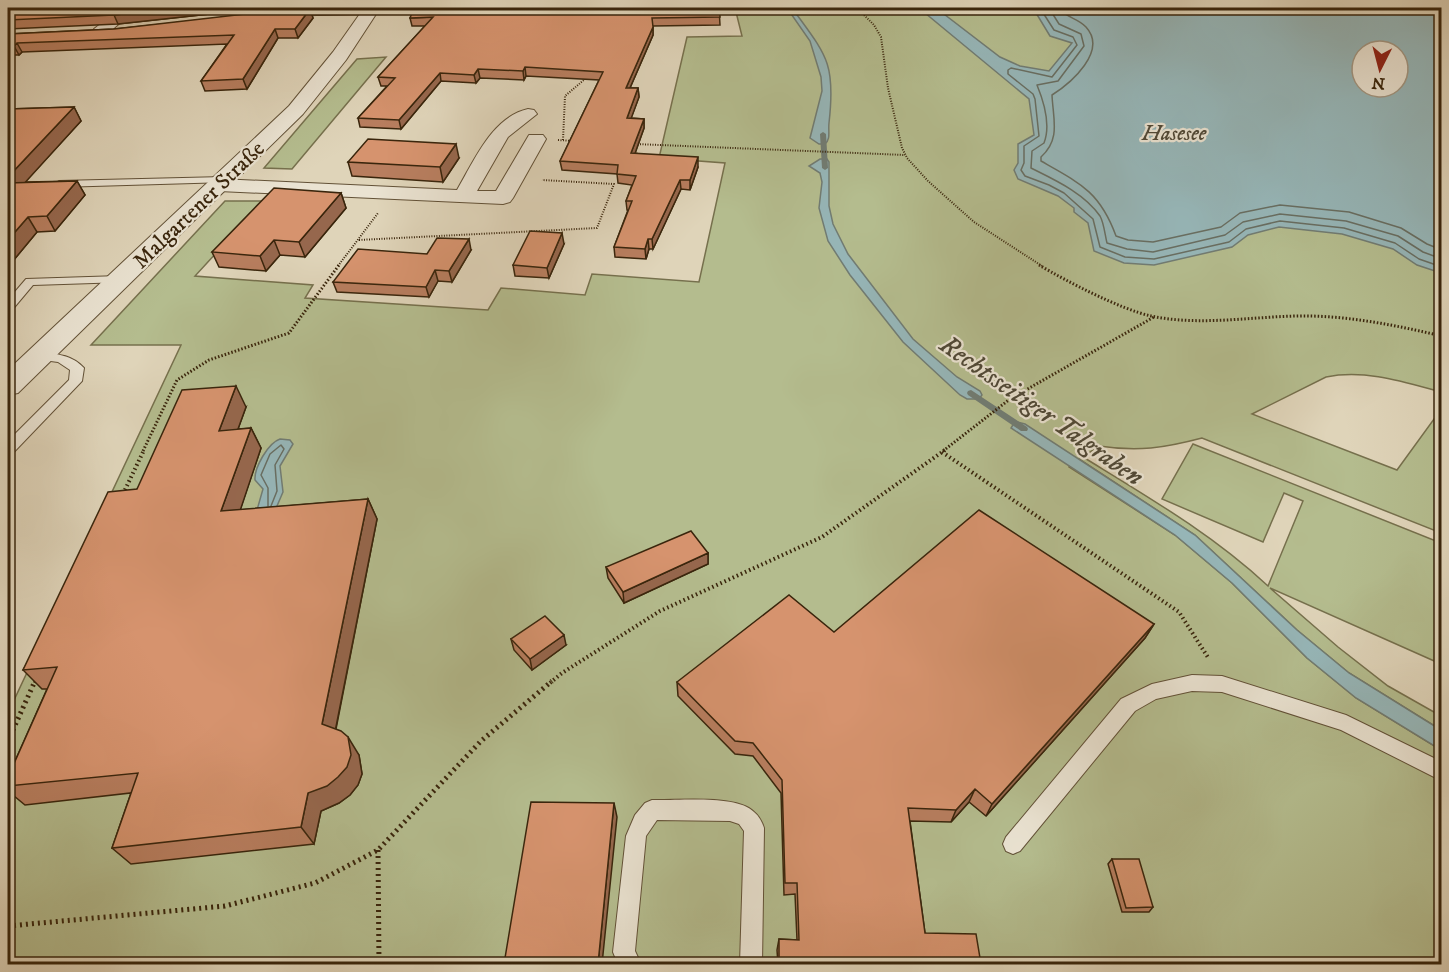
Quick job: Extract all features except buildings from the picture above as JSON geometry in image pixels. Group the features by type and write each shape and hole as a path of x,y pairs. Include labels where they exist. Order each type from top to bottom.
{"street":[{"path":"100,32 130,8"},
{"path":"252,15 276,10 479,8"},
{"name":"Malgartener Straße","path":"8,386 296,110 339,56 371,9"},
{"path":"82,33 129,30"},
{"path":"463,196 501,133 528,114"},
{"path":"222,182 503,198 536,139"}],"lane":[{"path":"47,184 222,182"},
{"path":"8,307 30,282 120,280"},
{"path":"8,449 75,381 77,368 61,358 41,356"},
{"path":"1013,844 1128,705 1152,692 1192,683 1222,684 1346,723 1442,772"},
{"path":"630,964 624,952 636,836 642,822 652,810 730,811 746,817 754,828 751,964"}],"path":[{"path":"857,8 873,22 885,43 886,76 904,155 943,197 1001,243 1077,286 1154,317 1216,321 1294,315 1340,318 1385,324 1442,336"},
{"path":"563,140 565,96 585,79 586,67"},
{"path":"536,139 584,141"},
{"path":"627,144 904,155"},
{"path":"118,504 177,380 209,360 289,333 393,193"},
{"path":"8,926 225,906 315,883 378,850 480,741 562,673 660,611 822,537 942,452 1010,399 1154,317"},
{"path":"942,452 1179,612 1222,684"},
{"path":"8,741 37,679"},
{"path":"378,850 379,964"}],"green space":[{"path":"735,8 1441,8 1441,392 1384,378 1341,375 1326,377 1252,414 1397,470 1437,415 1441,399 1441,533 1202,438 1151,448 1126,449 1099,446 1083,457 1202,533 1268,586 1303,501 1284,493 1263,542 1162,499 1193,444 1441,543 1441,664 1270,588 1338,647 1388,686 1441,716 1441,730 1349,673 1297,630 1195,535 1079,459 1069,467 1175,535 1232,583 1307,658 1356,698 1441,750 1441,964 8,964 8,713 181,345 91,345 225,201 264,201 195,276 313,285 305,298 488,310 501,288 585,295 592,274 699,282 725,163 659,158 687,37 742,36"},
{"path":"386,57 292,169 264,168 357,59"}],"water":[{"path":"787,8 792,8 826,60 831,86 831,102 829,135 825,144 819,144 810,138 822,91 821,77 810,41"},
{"name":"Hasesee","path":"919,8 936,8 1000,57 1020,66 1049,71 1072,43 1050,36 1033,8 1441,8 1441,273 1417,265 1393,249 1342,234 1279,227 1248,235 1232,247 1154,265 1124,263 1094,251 1088,223 1074,212 1074,208 1058,196 1018,179 1014,170 1018,163 1018,144 1034,135 1029,99"},
{"path":"820,159 827,159 829,162 829,206 833,224 848,254 913,339 957,377 980,391 982,395 979,399 967,399 960,395 903,342 850,275 828,241 819,208 822,182 820,173 809,166"},
{"path":"1017,422 1025,424 1195,535 1297,630 1349,673 1441,730 1441,750 1356,698 1307,658 1232,583 1175,535 1011,428"},
{"path":"290,440 293,444 280,466 283,492 274,513 257,510 263,489 255,480 255,475 263,456 275,441"}],"waterway":[{"name":"Rechtsseitiger Talgraben","path":"823,134 825,168"},
{"name":"Rechtsseitiger Talgraben","path":"971,393 1024,429"}]}
